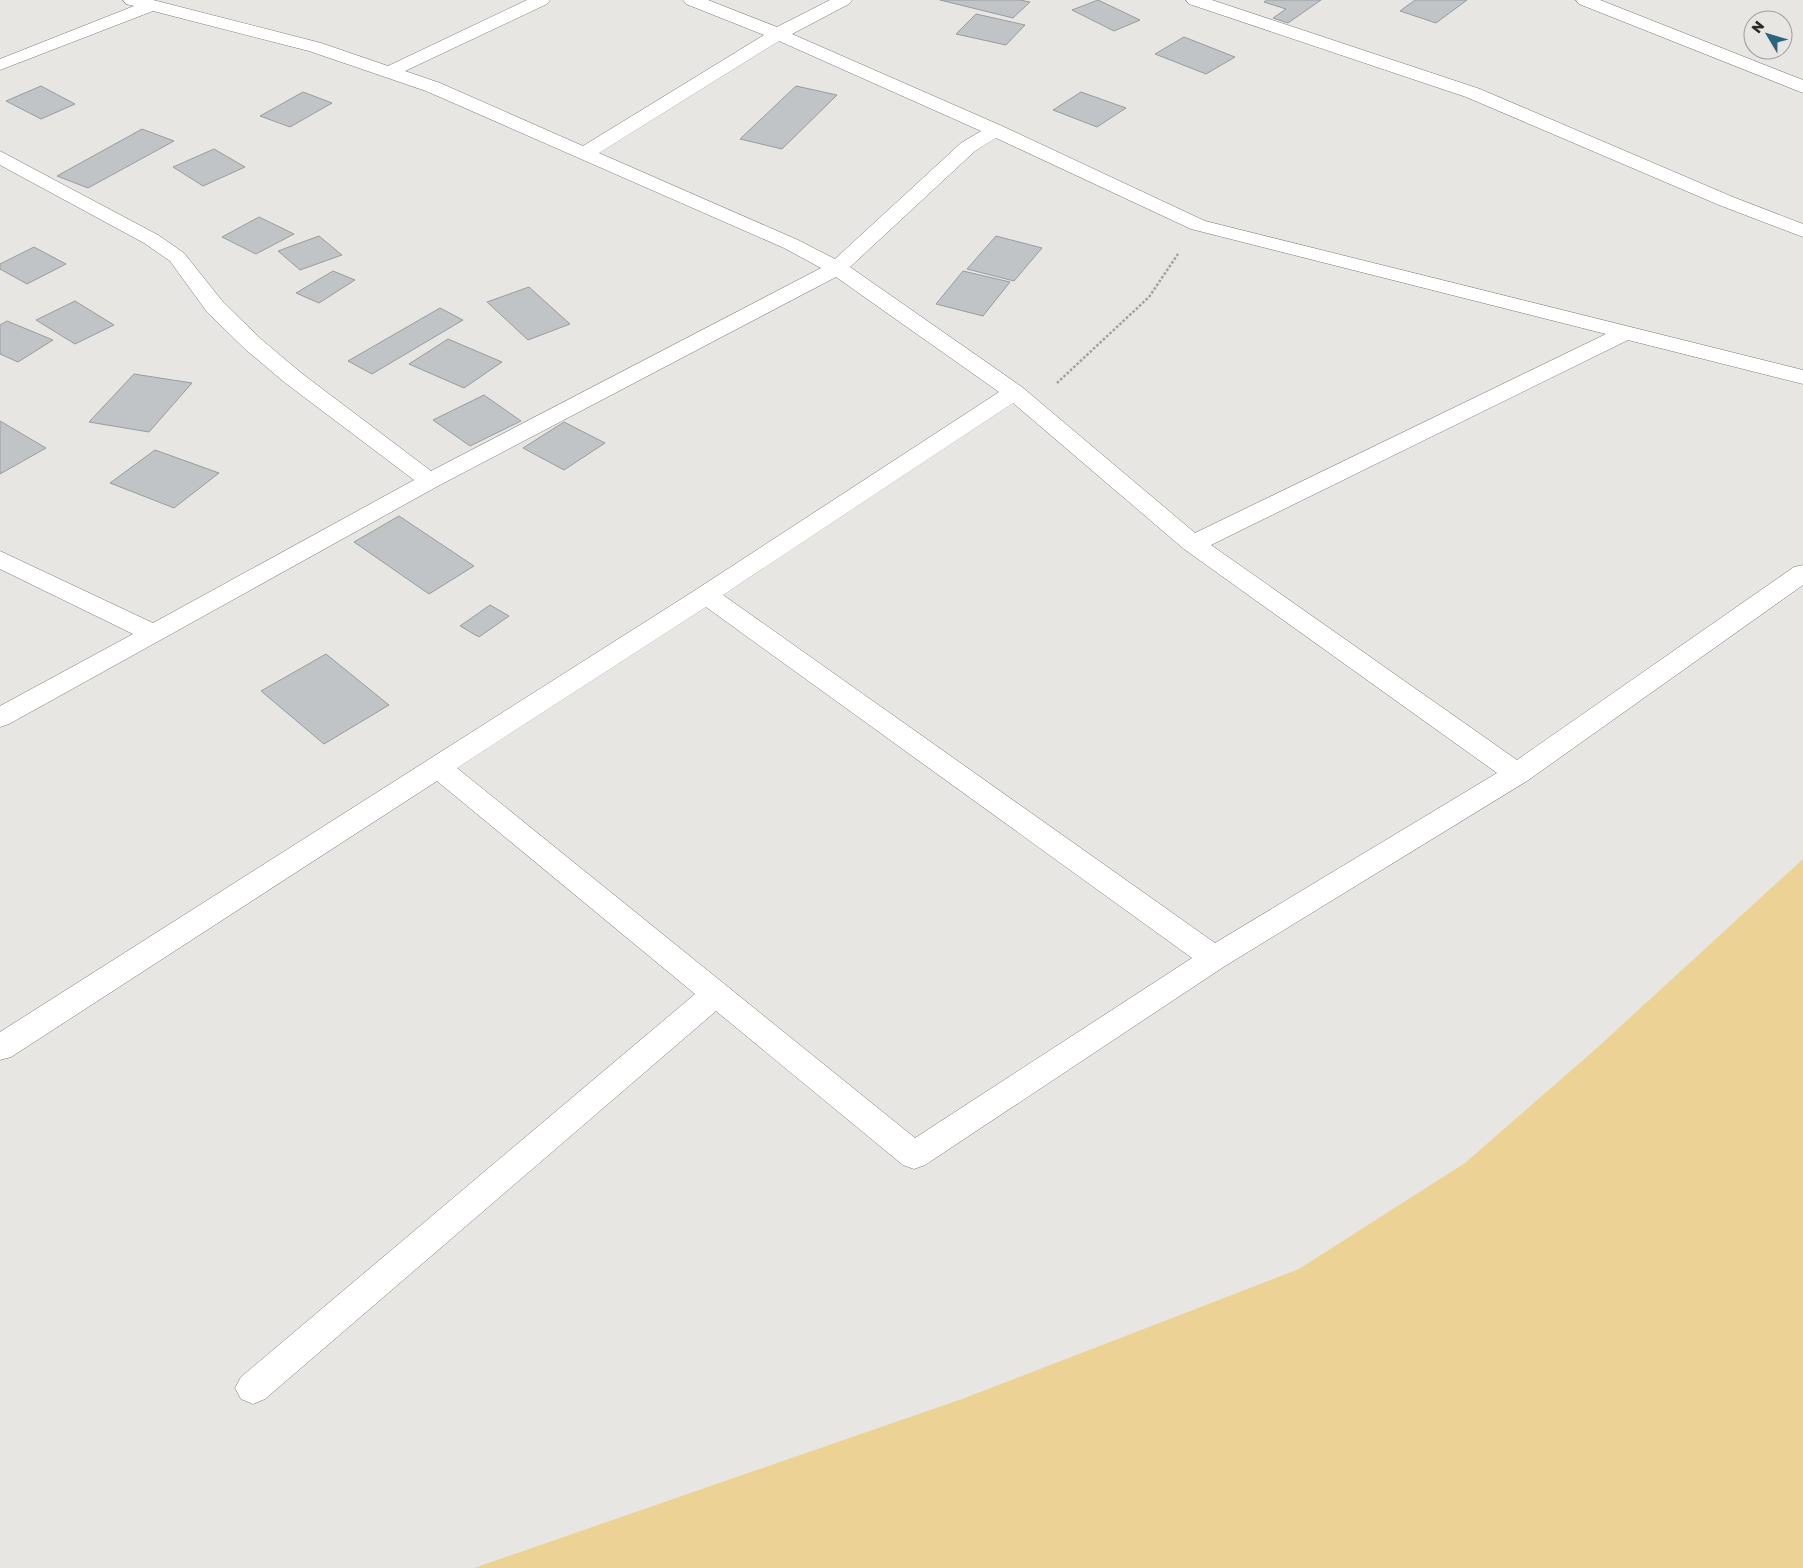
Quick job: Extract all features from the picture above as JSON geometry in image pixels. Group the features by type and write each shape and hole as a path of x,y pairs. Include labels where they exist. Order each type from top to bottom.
{"street":[{"path":"389,72 541,0"},
{"path":"692,0 778,34 995,130 1198,225 1803,377"},
{"path":"586,152 778,34 843,0"},
{"path":"1194,0 1472,93 1726,201 1803,230"},
{"path":"1585,0 1803,87"},
{"path":"0,65 142,2 315,47 433,87 586,152 791,244 837,268 1022,400 1193,544 1517,774"},
{"path":"0,718 430,481 837,268 962,152 995,130"},
{"path":"0,157 151,239 177,257 215,307 253,344 292,377 430,481"},
{"path":"1193,544 1626,332"},
{"path":"0,1048 706,595 1022,400"},
{"path":"0,559 154,634"},
{"path":"437,766 914,1156 1214,958 1517,774 1803,573"},
{"path":"706,595 1214,958"},
{"path":"254,1388 716,994"}],"path":[{"path":"1022,400 1149,297 1198,225"}],"shaded area":[{"path":"1803,859 1803,1568 474,1568 962,1399 1299,1269 1465,1163 1598,1047"}],"building":[{"path":"940,0 1020,0 1030,2 1013,18"},
{"path":"1098,0 1140,20 1114,31 1072,10"},
{"path":"1267,0 1321,0 1288,23 1273,18 1286,9 1264,2"},
{"path":"1415,0 1467,0 1436,23 1400,11"},
{"path":"976,14 1025,25 1006,45 956,34"},
{"path":"1184,37 1235,57 1206,74 1155,54"},
{"path":"41,86 75,104 41,119 6,101"},
{"path":"796,86 837,95 782,149 740,139"},
{"path":"303,92 332,103 290,127 260,116"},
{"path":"1081,92 1126,108 1097,127 1053,110"},
{"path":"142,129 174,141 88,188 57,176"},
{"path":"214,149 245,167 203,186 173,167"},
{"path":"259,217 294,234 256,254 222,237"},
{"path":"319,236 342,255 300,270 278,251"},
{"path":"996,236 1042,248 1014,281 967,269"},
{"path":"34,247 66,264 27,284 0,269 0,264"},
{"path":"333,271 355,280 319,303 296,293"},
{"path":"963,271 1010,282 983,316 936,304"},
{"path":"529,287 570,324 528,340 487,302"},
{"path":"75,301 114,325 75,344 36,320"},
{"path":"440,308 463,320 372,374 348,361"},
{"path":"7,321 53,340 18,362 0,354 0,325"},
{"path":"448,339 502,362 464,388 409,364"},
{"path":"134,374 192,383 149,432 89,422"},
{"path":"484,395 521,421 470,446 433,420"},
{"path":"0,421 46,448 0,474"},
{"path":"564,422 605,443 564,470 523,448"},
{"path":"155,450 219,473 174,508 110,483"},
{"path":"399,516 474,566 429,594 354,542"},
{"path":"490,605 509,616 479,637 460,626"},
{"path":"326,654 389,705 324,744 261,691"}]}
